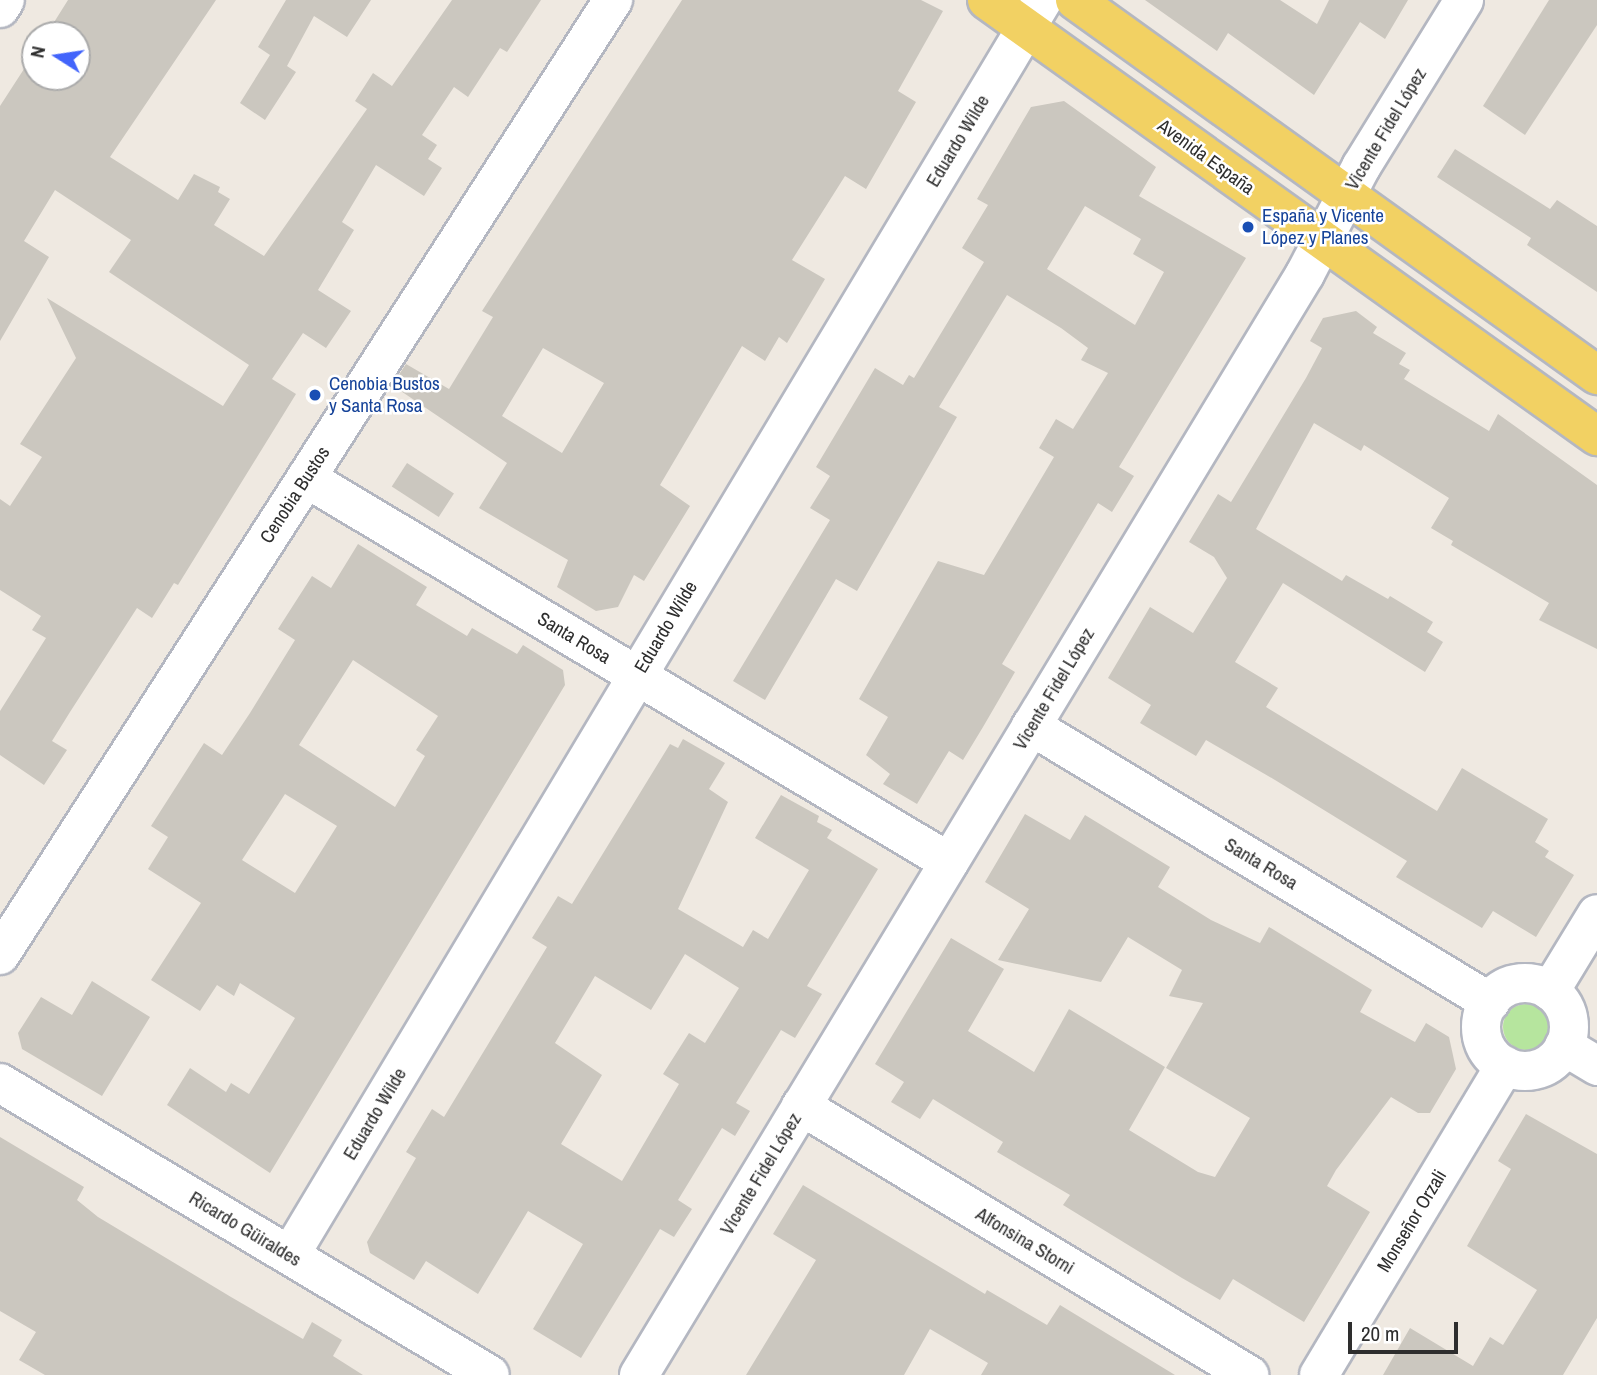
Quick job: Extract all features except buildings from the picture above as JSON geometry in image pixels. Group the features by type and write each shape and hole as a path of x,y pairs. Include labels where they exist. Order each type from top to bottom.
{"main road":[{"name":"Avenida España","path":"986,0 1035,14 1322,240 1597,436"},
{"path":"1075,0 1597,375"}],"street":[{"path":"0,8 5,0"},
{"name":"Cenobia Bustos","path":"0,955 613,0"},
{"name":"Vicente Fidel López","path":"639,1375 1031,726 1464,0"},
{"name":"Eduardo Wilde","path":"290,1255 1035,14"},
{"name":"Santa Rosa","path":"306,478 949,862"},
{"name":"Santa Rosa","path":"1031,726 1490,1002"},
{"path":"1550,992 1597,914"},
{"path":"1521,983 1550,992 1567,1014 1564,1046 1555,1059 1535,1070 1505,1066 1492,1056 1482,1034 1490,1002 1500,992 1521,983"},
{"path":"1564,1046 1597,1066"},
{"name":"Monseñor Orzali","path":"1319,1375 1505,1066"},
{"name":"Ricardo Güiraldes","path":"0,1083 491,1375"},
{"name":"Alfonsina Storni","path":"801,1106 1249,1375"}],"green space":[{"path":"1526,1004 1542,1011 1549,1027 1542,1043 1526,1050 1510,1043 1503,1027 1510,1011"}],"place":[{"name":"España y Vicente López y Planes","path":"1248,227"},
{"name":"Cenobia Bustos y Santa Rosa","path":"315,395"}]}
